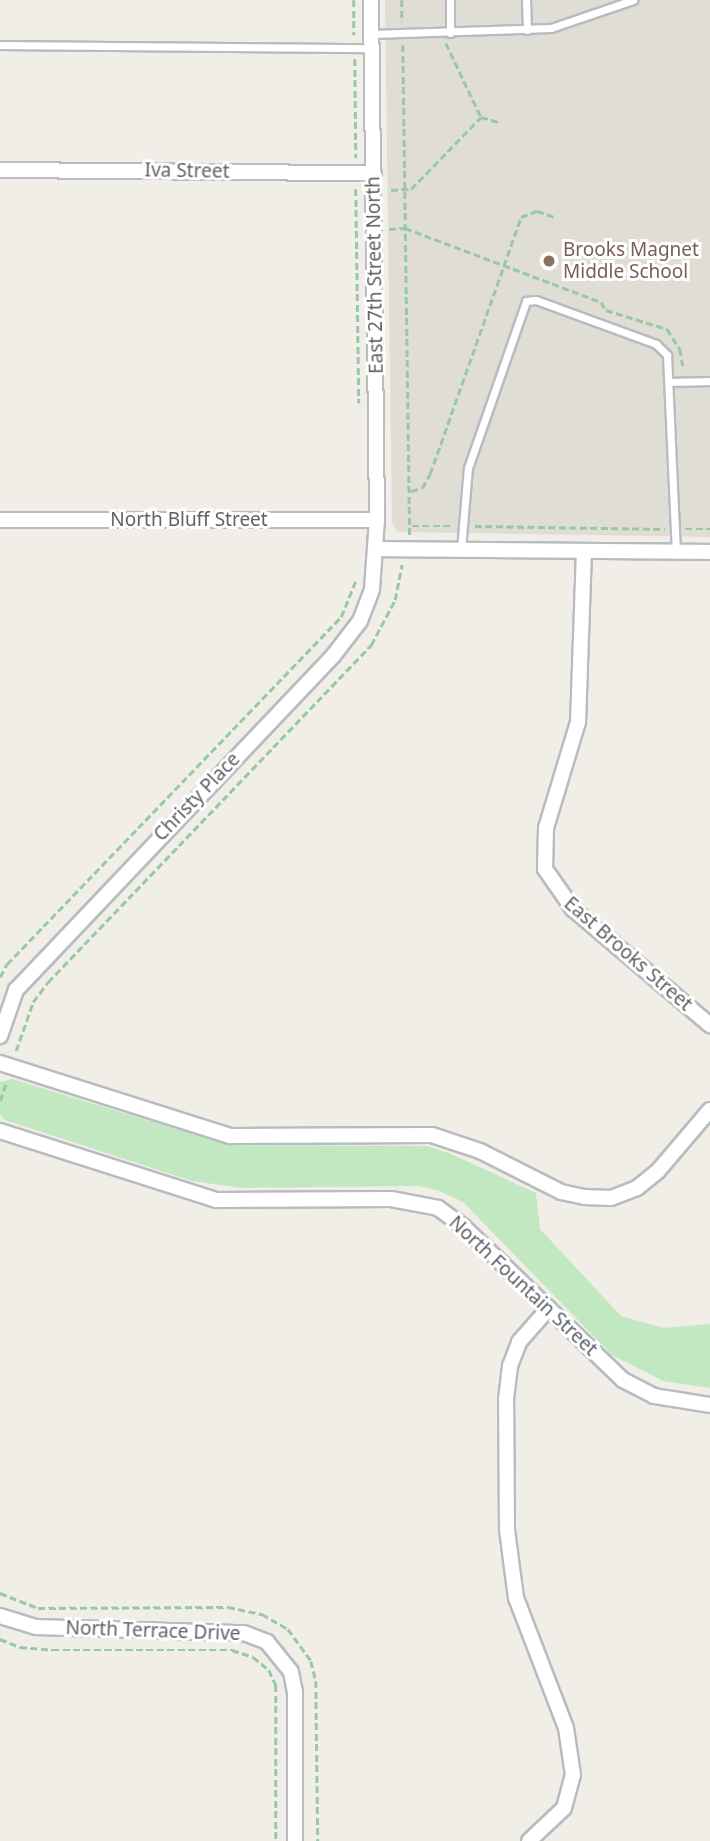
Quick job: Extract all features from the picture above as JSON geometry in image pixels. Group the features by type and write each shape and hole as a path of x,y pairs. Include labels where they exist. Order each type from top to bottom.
{"street":[{"name":"East 27th Street North","path":"371,0 377,549"},
{"name":"Iva Street","path":"0,170 374,173"},
{"name":"North Bluff Street","path":"0,520 377,520"},
{"path":"377,549 710,552"},
{"name":"Christy Place","path":"0,1036 16,990 333,656 360,621 372,589 377,549"},
{"name":"East Brooks Street","path":"584,551 578,723 546,828 545,869 573,909 710,1025"},
{"path":"6,1065 230,1136 432,1135 480,1150 561,1192 596,1198 611,1198 637,1188 658,1171 710,1110"},
{"name":"North Fountain Street","path":"0,1130 216,1200 391,1199 438,1208 549,1308 622,1380 654,1396 710,1405"},
{"path":"529,1841 564,1808 573,1775 573,1754 516,1598 507,1530 506,1412 510,1366 519,1342 549,1308"},
{"name":"North Terrace Drive","path":"0,1616 36,1627 244,1633 267,1642 291,1672 296,1724 295,1841"}],"lane":[{"path":"450,0 450,33"},
{"path":"526,0 527,30"},
{"path":"0,45 371,41 402,34 527,30 604,13 633,0"},
{"path":"461,550 468,468 526,301 567,310 656,344 667,355 676,551"},
{"path":"670,382 710,381"}],"path":[{"path":"0,1101 6,1065 33,1002 48,982 371,645 395,600 411,526 402,0"},
{"path":"446,43 481,117 498,122"},
{"path":"391,190 411,189 481,117"},
{"path":"411,491 422,488 430,474 522,216 537,211 554,216"},
{"path":"389,229 405,228 601,302 606,310 667,329 680,349 684,366"},
{"path":"411,526 710,529"},
{"path":"0,1593 38,1608 228,1607 262,1614 288,1629 311,1661 316,1681 318,1841"},
{"path":"0,1639 20,1647 52,1650 232,1650 253,1657 268,1670 276,1685 276,1841"}],"shaded area":[{"name":"Brooks Magnet Middle School","path":"385,0 710,0 710,537 397,532 392,522"}],"green space":[{"path":"12,1079 229,1145 427,1146 451,1154 536,1193 540,1229 621,1316 664,1328 710,1324 710,1388 663,1381 612,1355 463,1202 440,1191 419,1186 242,1188 192,1181 5,1120 0,1114 0,1082"}],"place":[{"name":"Brooks Magnet Middle School","path":"549,261"}]}
